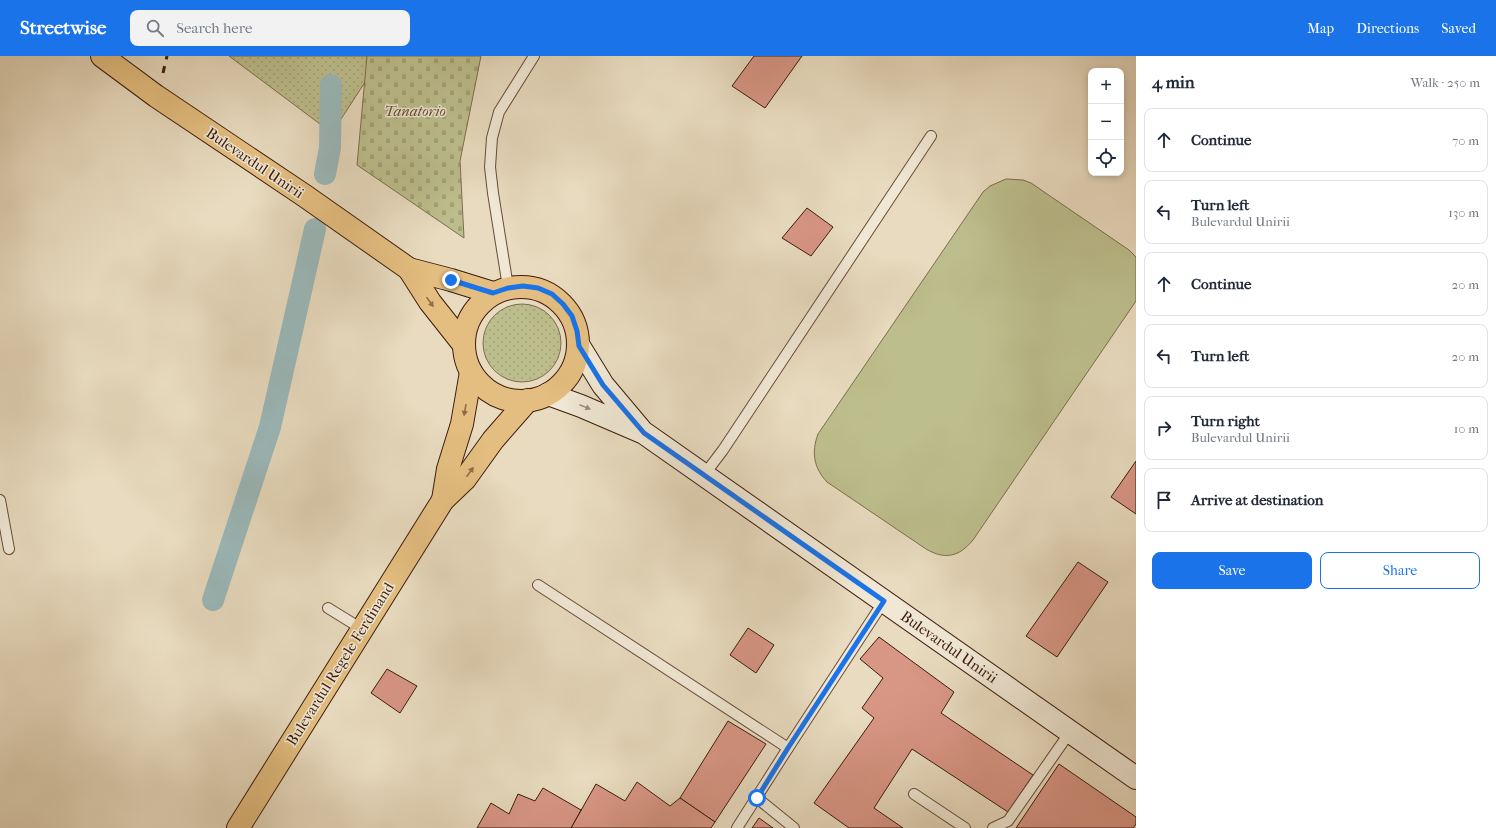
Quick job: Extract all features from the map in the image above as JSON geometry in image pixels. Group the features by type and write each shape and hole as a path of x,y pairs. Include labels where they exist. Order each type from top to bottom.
{"main road":[{"name":"Bulevardul Unirii","path":"102,56 156,96 305,196 408,269 500,290"},
{"name":"Bulevardul Unirii","path":"408,269 430,302 464,345"},
{"path":"523,286 538,288 552,294 563,304 572,316 577,331 579,346 575,363 566,379 558,388 538,397 514,401 501,397 484,387 471,372 466,359 464,345 465,330 471,315 480,303 500,290 523,286"},
{"name":"Bulevardul Unirii","path":"579,346 603,385 644,433"},
{"name":"Bulevardul Regele Ferdinand","path":"443,500 448,469 462,424 471,372"},
{"name":"Bulevardul Unirii","path":"538,397 582,406 644,433 1136,778"},
{"name":"Bulevardul Regele Ferdinand","path":"238,828 443,500 465,479 493,440 538,397"}],"lane":[{"path":"500,290 490,167 492,138 499,112 534,56"},
{"path":"704,475 732,437 931,136"},
{"path":"0,500 9,549"},
{"path":"538,585 788,748"},
{"path":"737,828 884,601"},
{"path":"328,608 362,629"},
{"path":"993,828 1008,821 1070,732"},
{"path":"914,794 965,828"},
{"path":"757,798 794,828"}],"green space":[{"path":"229,56 382,56 332,133"},
{"name":"Tanatorio","path":"367,56 481,56 460,161 464,238 357,165"},
{"path":"1006,179 1023,180 1031,183 1129,250 1136,257 1136,301 973,540 968,546 957,553 951,555 939,555 926,549 827,482 819,471 815,460 814,454 816,441 818,434 983,192 990,186"},
{"path":"522,304 537,307 550,315 558,328 561,343 558,358 550,371 537,379 522,382 507,379 494,371 486,358 483,343 486,328 494,315 507,307"}],"building":[{"path":"754,56 802,56 765,108 732,86"},
{"path":"807,208 833,227 811,256 782,238"},
{"path":"1136,461 1136,514 1111,497"},
{"path":"1078,562 1108,582 1057,657 1026,636"},
{"path":"748,628 774,645 756,673 730,655"},
{"path":"879,637 954,692 941,713 1033,775 1008,812 912,749 874,808 903,828 849,828 814,803 874,718 862,708 883,678 860,659"},
{"path":"387,669 417,686 400,713 371,693"},
{"path":"728,721 766,744 715,822 680,798"},
{"path":"1059,764 1136,817 1136,824 1133,828 1016,828"},
{"path":"637,782 670,806 680,798 715,822 711,828 571,828 596,784 625,801"},
{"path":"543,788 581,810 571,828 477,828 491,803 509,814 518,794 535,801"},
{"path":"759,818 773,828 752,828"}],"waterway":[{"path":"325,174 330,148 331,85"},
{"path":"213,600 270,427 315,229"}],"railway":[{"path":"163,73 167,56"}],"route":[{"path":"451,280 493,293 508,288 523,286 538,288 552,294 563,304 572,316 577,331 579,346 603,385 644,433 884,601 757,798"}]}
